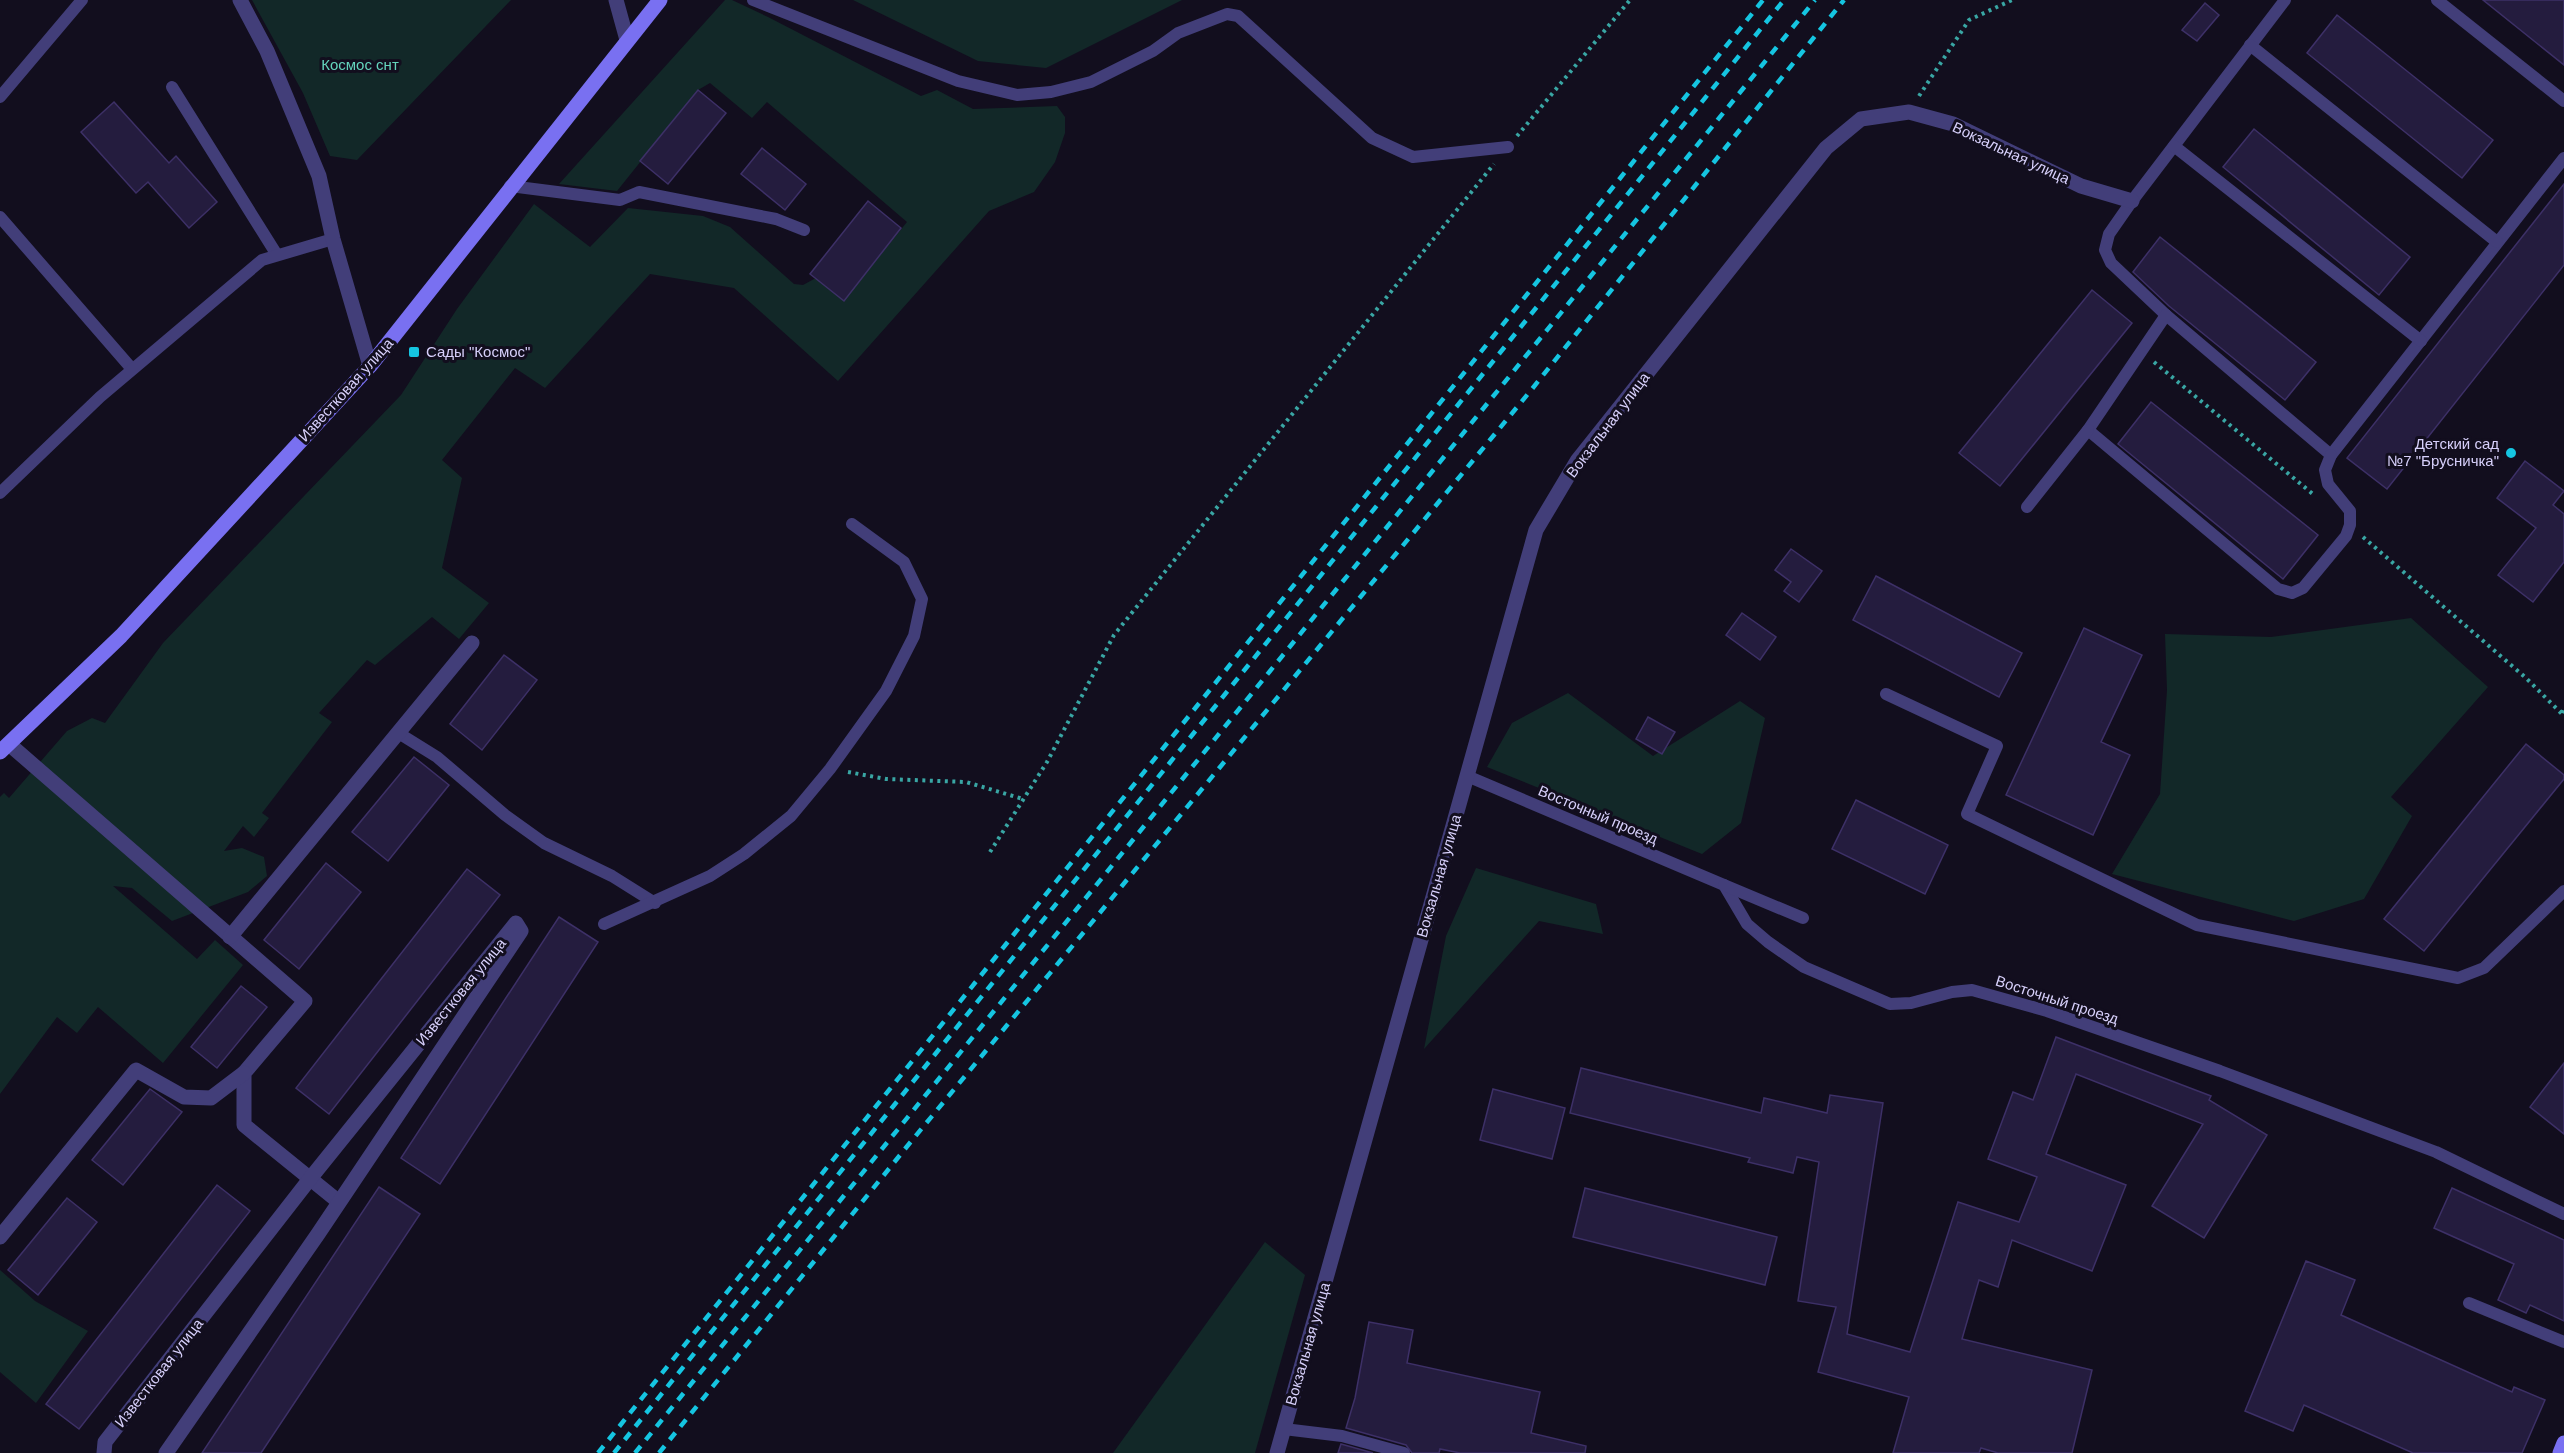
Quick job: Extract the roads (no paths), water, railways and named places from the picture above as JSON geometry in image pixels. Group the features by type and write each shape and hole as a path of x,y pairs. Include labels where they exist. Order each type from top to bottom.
{"main road":[{"name":"Известковая улица","path":"5,748 121,636 370,366 510,186 660,0"},
{"path":"2560,1453 2564,1443"}],"street":[{"path":"240,0 267,51 319,176 333,239 370,366"},
{"path":"616,0 627,40"},
{"name":"Вокзальная улица","path":"1277,1453 1536,530 1577,461 1826,148 1861,119 1909,112 1953,124 2081,186 2132,201"},
{"path":"230,937 472,643"},
{"path":"0,1237 136,1070 184,1097 211,1098 244,1074 305,1001 5,748"},
{"name":"Известковая улица","path":"104,1453 105,1442 309,1180 516,923 521,931 339,1202 166,1453"},
{"path":"244,1074 244,1125 339,1202"}],"lane":[{"path":"0,97 82,0"},
{"path":"753,0 958,81 1017,95 1051,92 1090,82 1153,51 1178,33 1227,14 1238,16 1372,138 1413,157 1508,147"},
{"path":"2285,0 2132,201 2109,234 2105,250 2111,263 2166,315 2331,455"},
{"path":"2437,0 2564,101"},
{"path":"2250,45 2497,242"},
{"path":"172,87 277,255"},
{"path":"2174,146 2421,340"},
{"path":"2088,430 2278,589 2292,593 2303,588 2346,536 2350,525 2350,512 2328,484 2325,470 2331,455 2564,158"},
{"path":"510,186 620,200 639,192 765,216 804,230"},
{"path":"0,217 132,369"},
{"path":"0,493 100,397 262,260 333,239"},
{"path":"2027,507 2088,430 2166,315"},
{"path":"604,924 655,903 710,876 744,854 790,816 830,769 886,691 914,636 922,599 904,562 852,524"},
{"path":"1886,694 1997,746 1967,814 2197,925 2458,978 2484,968 2564,891"},
{"path":"399,734 437,757 505,815 544,843 612,876 655,903"},
{"name":"Восточный проезд","path":"1467,776 1725,885 1748,924 1768,942 1804,967 1879,1000 1890,1004 1911,1003 1952,992 1972,990 2047,1011 2284,1094 2436,1152 2564,1214"},
{"path":"1725,885 1803,918"},
{"path":"2469,1303 2564,1342"},
{"path":"1284,1430 1342,1436 1404,1453"}],"railway":[{"path":"598,1453 1763,0"},
{"path":"614,1453 1784,0"},
{"path":"635,1453 1815,0"},
{"path":"659,1453 909,1144 1532,389 1844,0"}],"place":[{"name":"Сады \"Космос\"","path":"414,352"},
{"name":"Детский сад №7 \"Брусничка\"","path":"2511,453"}],"park label":[{"name":"Космос снт","path":"360,65"}]}
